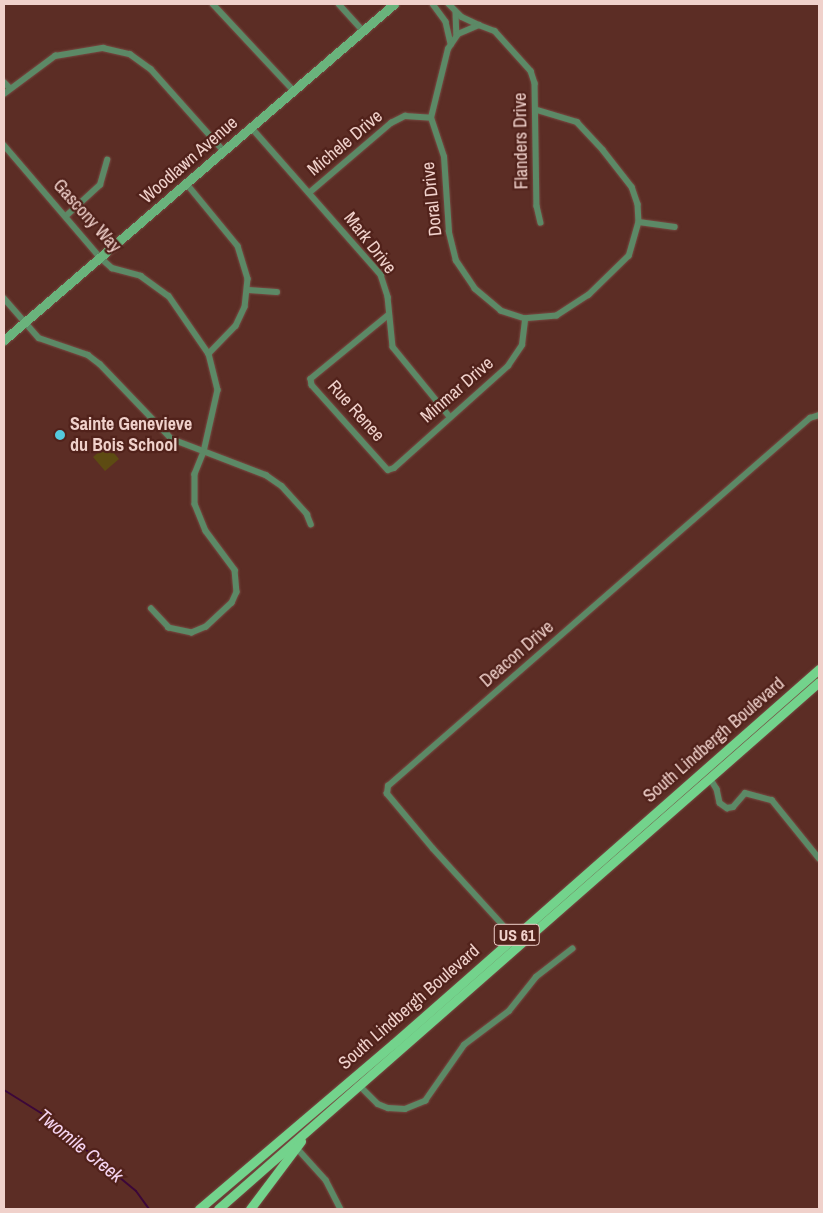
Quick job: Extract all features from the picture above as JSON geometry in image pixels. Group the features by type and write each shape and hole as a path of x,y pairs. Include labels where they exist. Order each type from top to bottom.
{"main road":[{"name":"South Lindbergh Boulevard","path":"199,1209 514,938 819,669"},
{"name":"South Lindbergh Boulevard","path":"218,1209 819,682"},
{"path":"250,1209 297,1148 306,1132"},
{"path":"209,1209 212,1198"}],"street":[{"path":"213,4 294,91"},
{"path":"340,4 363,31"},
{"name":"Woodlawn Avenue","path":"4,340 394,4"},
{"path":"433,4 446,22 451,44"},
{"name":"Flanders Drive","path":"449,4 456,12 479,26 495,31 524,62 535,83 537,110 537,206 541,223"},
{"path":"456,12 457,35"},
{"path":"431,118 451,44 457,35 479,26"},
{"path":"4,94 56,56 103,48 130,54 151,69 224,151"},
{"path":"4,82 10,88"},
{"path":"525,319 558,316 589,296 629,256 639,222 638,204 632,187 603,150 577,122 560,114 537,110"},
{"name":"Michele Drive","path":"309,193 391,123 405,116 431,118"},
{"name":"Doral Drive","path":"431,118 444,156 449,232 456,261 474,289 501,312 525,319"},
{"name":"Mark Drive","path":"252,128 381,275 386,286 393,347 450,416"},
{"name":"Gascony Way","path":"4,145 101,258 112,268 141,276 164,292 208,354 218,390 204,452 195,474 195,504 206,531 235,570 237,592 232,603 206,627 192,633 169,628 152,609"},
{"path":"66,216 100,184 107,160"},
{"path":"187,184 238,246 246,268 248,290 236,326 208,354"},
{"path":"639,222 675,227"},
{"path":"248,290 276,292"},
{"path":"4,298 39,338 88,355 100,364 172,439 266,475 282,486 307,514 311,524"},
{"name":"Rue Renee","path":"388,470 312,385 311,379 389,315"},
{"name":"Minmar Drive","path":"388,470 394,468 508,366 522,346 525,319"},
{"name":"Deacon Drive","path":"514,938 433,850 387,794 388,786 818,415"},
{"path":"710,778 717,789 720,803 727,808 733,806 745,793 755,798 772,800 819,858"},
{"path":"360,1086 378,1104 388,1108 405,1109 426,1101 464,1045 509,1011 536,977 572,949"},
{"path":"297,1148 326,1180 341,1209"}],"shaded area":[{"path":"107,445 119,459 105,471 93,457"}],"waterway":[{"name":"Twomile Creek","path":"4,1090 41,1113 136,1191 149,1209"}],"place":[{"name":"Sainte Genevieve du Bois School","path":"60,435"}]}
